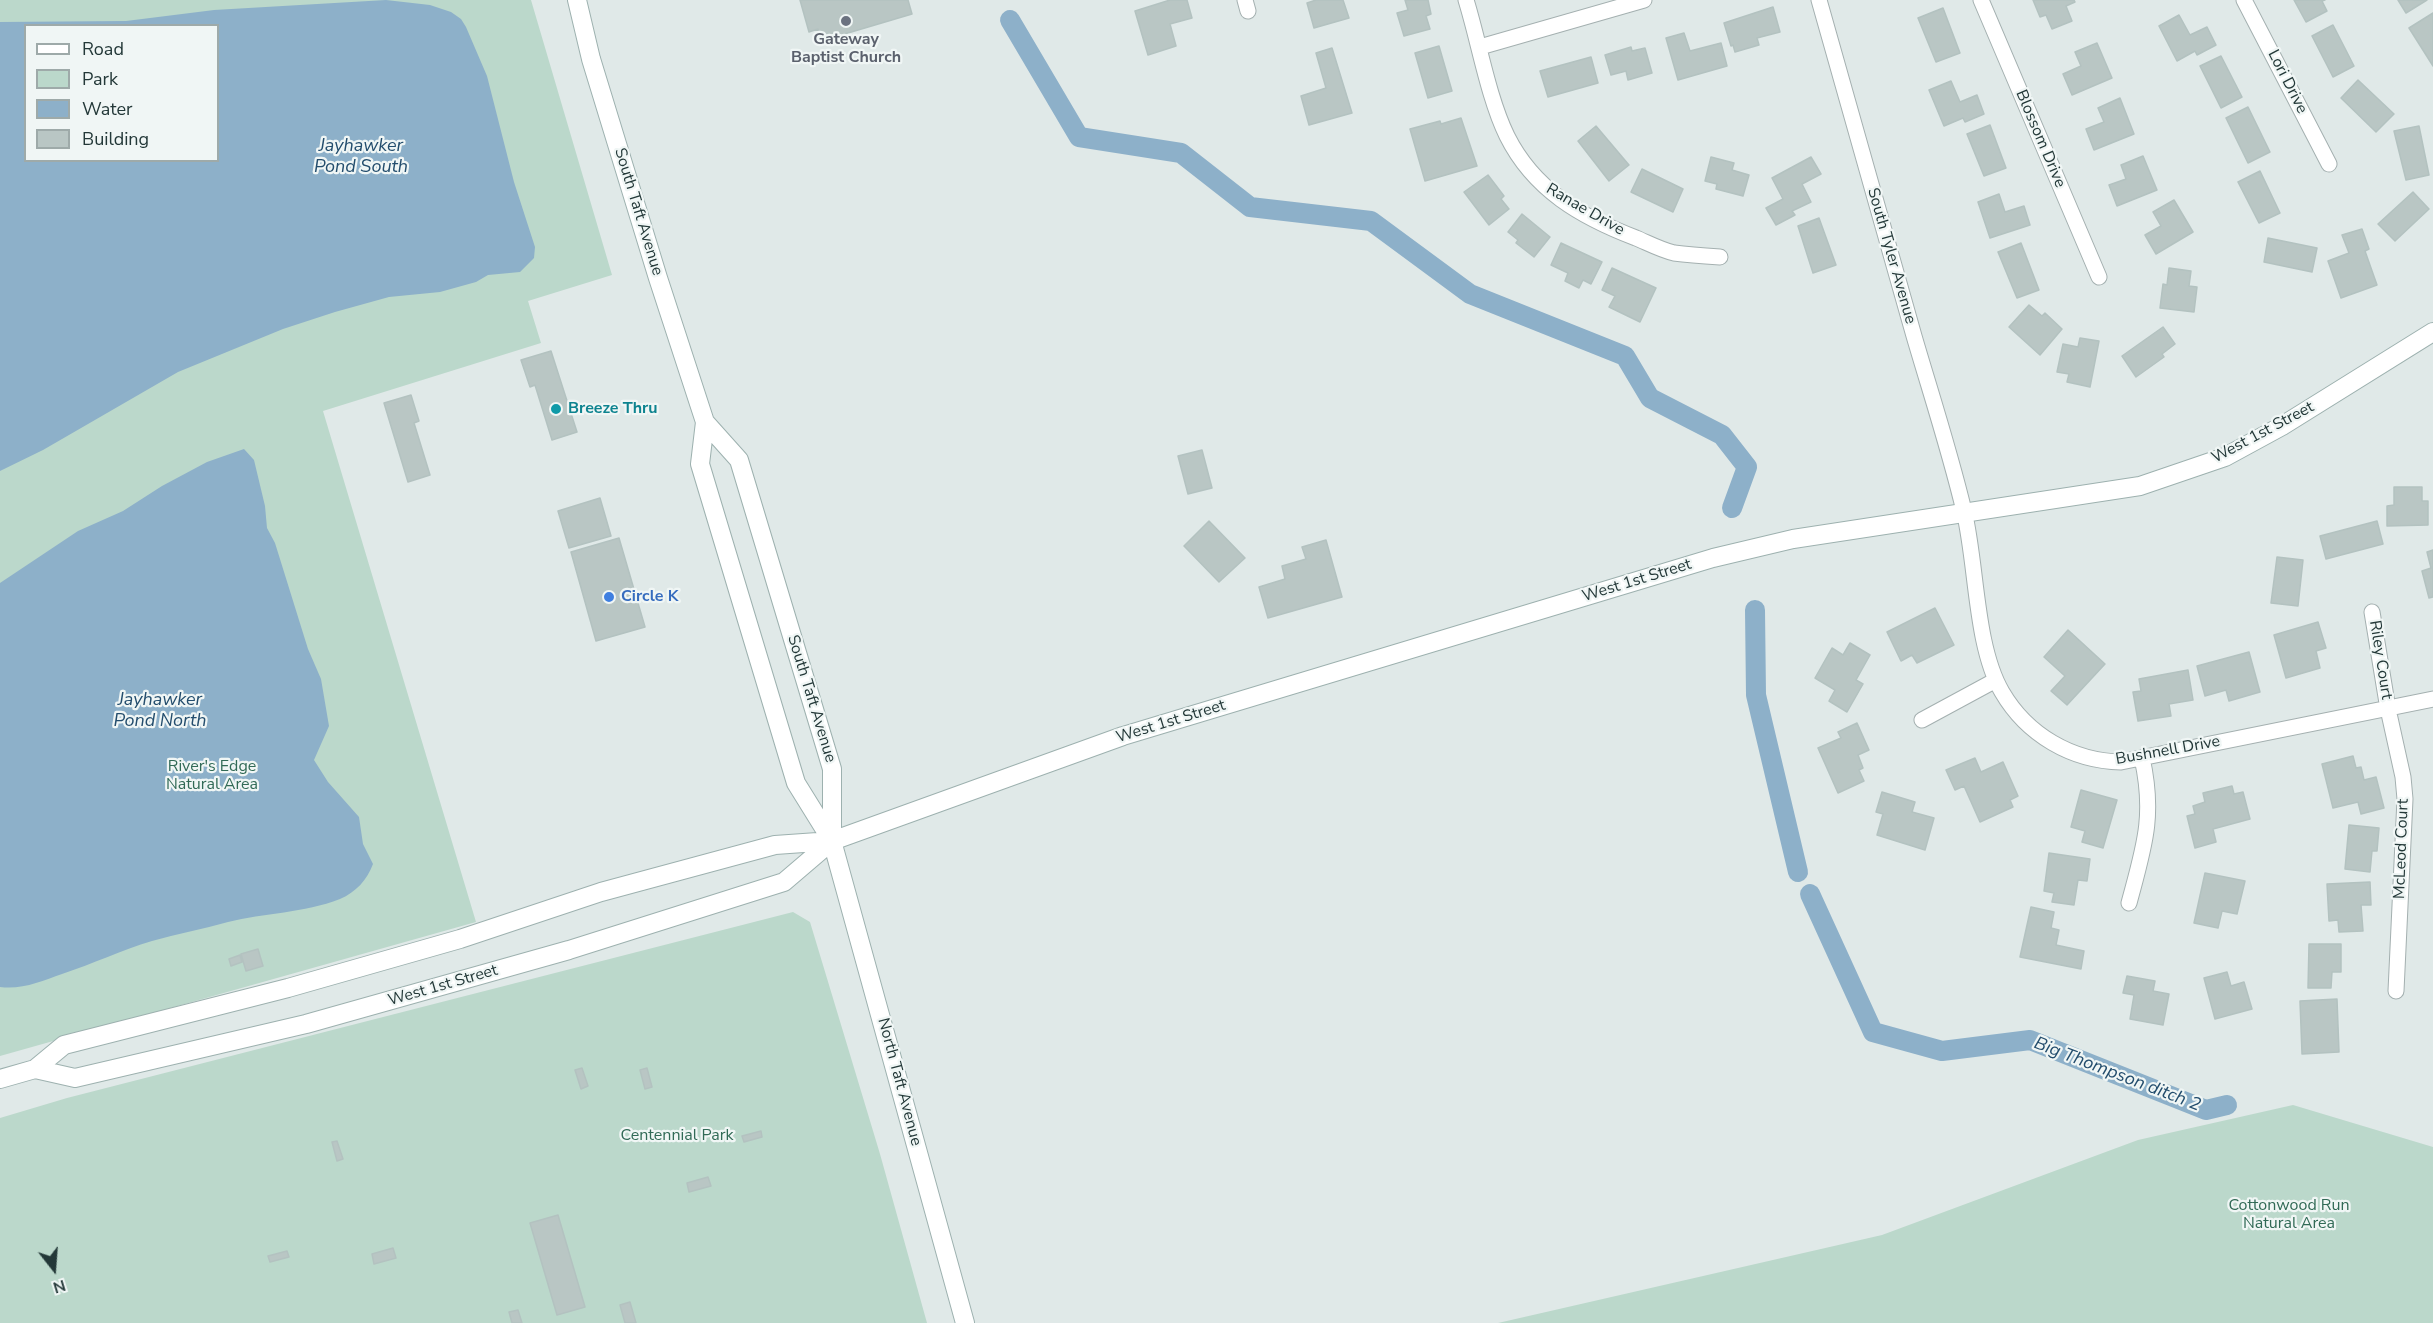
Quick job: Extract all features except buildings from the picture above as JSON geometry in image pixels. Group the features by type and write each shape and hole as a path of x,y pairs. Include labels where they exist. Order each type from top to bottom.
{"main road":[{"name":"South Taft Avenue","path":"577,0 597,81 705,422 739,460 832,770 832,841"},
{"name":"West 1st Street","path":"35,1070 64,1045 300,985 460,939 601,892 775,845 832,841 1124,736 1713,558 1793,539 2140,486 2225,457 2282,426 2433,332"},
{"name":"South Taft Avenue","path":"705,422 700,464 789,760 796,783 832,841"},
{"name":"West 1st Street","path":"0,1079 35,1070 75,1078 306,1024 569,950 784,882 832,841"},
{"name":"North Taft Avenue","path":"832,841 965,1323"}],"street":[{"name":"Ranae Drive","path":"1466,0 1497,112 1507,136 1528,170 1542,186 1562,201 1611,229 1672,252 1720,257"},
{"path":"1480,47 1644,0"},
{"name":"South Tyler Avenue","path":"1819,0 1964,512"},
{"name":"Blossom Drive","path":"1981,0 2099,277"},
{"name":"Lori Drive","path":"2244,0 2329,164"},
{"name":"Bushnell Drive","path":"1964,512 1986,647 1996,680 2002,693 2028,726 2055,745 2070,752 2104,761 2142,758 2433,699"},
{"name":"Riley Court","path":"2372,612 2388,709"},
{"path":"1922,720 1996,680"},
{"name":"McLeod Court","path":"2388,709 2406,799 2396,991"},
{"path":"2129,903 2144,848 2149,813 2149,794 2142,758"}],"green space":[{"name":"River's Edge Natural Area","path":"0,0 531,0 612,275 528,301 541,343 323,411 476,922 0,1056"},
{"name":"Centennial Park","path":"793,912 810,922 880,1154 927,1323 0,1323 0,1118 67,1098"},
{"name":"Cottonwood Run Natural Area","path":"2293,1105 2433,1147 2433,1323 1498,1323 1882,1235 2138,1140"}],"water":[{"name":"Jayhawker Pond South","path":"386,0 430,5 451,12 461,19 466,27 487,76 514,182 535,247 534,258 520,272 488,275 476,282 440,292 389,297 283,329 178,372 43,450 0,471 0,22 126,21 214,10"},
{"name":"Jayhawker Pond North","path":"244,449 254,460 265,506 267,528 275,543 308,649 321,679 329,726 314,760 328,782 359,817 363,844 373,864 371,870 351,893 326,904 242,919 161,938 39,982 24,986 0,987 0,583 78,531 123,511 162,486 207,462"}],"waterway":[{"name":"Big Thompson ditch 2","path":"1010,20 1079,137 1181,153 1250,207 1371,221 1470,294 1625,356 1650,398 1722,435 1747,467 1732,508"},
{"name":"Big Thompson ditch 2","path":"1755,610 1756,695 1798,872"},
{"name":"Big Thompson ditch 2","path":"1810,894 1873,1032 1942,1051 2030,1040 2206,1110 2227,1105"}],"place":[{"name":"Gateway Baptist Church","path":"846,21"},
{"name":"Breeze Thru","path":"556,409"},
{"name":"Circle K","path":"609,597"}]}
